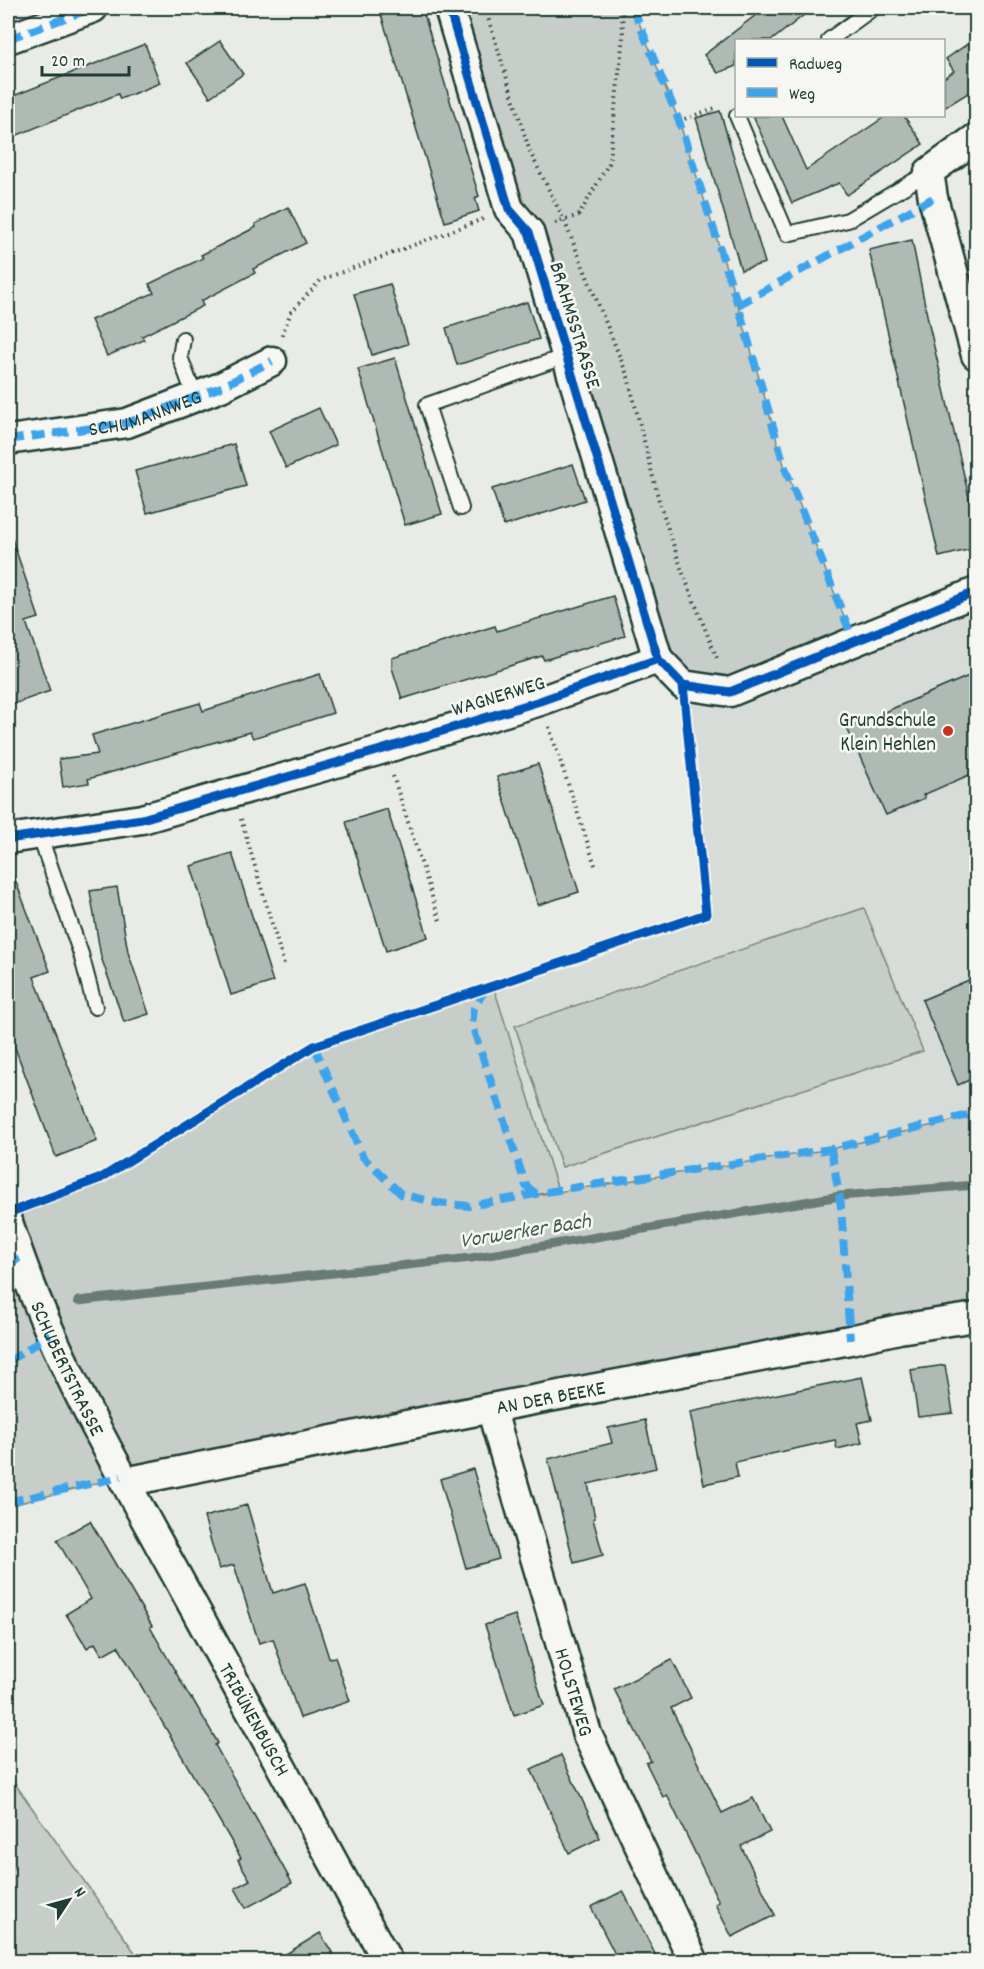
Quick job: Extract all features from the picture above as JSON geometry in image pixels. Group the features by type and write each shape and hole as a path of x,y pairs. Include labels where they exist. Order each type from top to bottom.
{"street":[{"path":"8,39 93,8"},
{"name":"BRAHMSSTRASSE","path":"449,8 509,209 529,232 658,659"},
{"path":"976,138 929,172 933,198 976,355"},
{"name":"SCHUMANNWEG","path":"8,440 127,423 221,387 272,361"},
{"path":"658,659 683,685 730,692 976,592"},
{"name":"WAGNERWEG","path":"8,839 142,819 540,701 658,659"},
{"name":"SCHUBERTSTRASSE","path":"8,1221 19,1258 50,1334 123,1480"},
{"name":"AN DER BEEKE","path":"123,1480 899,1329 976,1317"},
{"name":"HOLSTEWEG","path":"491,1408 587,1734 694,1962"},
{"name":"TRIBÜNENBUSCH","path":"123,1480 388,1962"}],"lane":[{"path":"830,39 873,8"},
{"path":"736,117 787,234 848,220 929,172"},
{"path":"183,339 180,357 195,398"},
{"path":"461,508 427,405 566,356"},
{"path":"39,834 81,954 94,1007"}],"path":[{"path":"485,8 530,152 564,220 628,377 659,501 678,561 730,692"},
{"path":"529,232 579,215 609,164 623,37 622,8"},
{"path":"679,121 733,111"},
{"path":"272,361 291,312 321,280 509,209"},
{"path":"540,701 596,868"},
{"path":"384,749 441,924"},
{"path":"233,792 285,968"}],"shaded area":[{"path":"449,8 633,8 679,121 738,305 785,468 854,642 730,692 658,659"},
{"path":"976,592 976,1113 831,1149 558,1190 493,985 706,914 683,685"},
{"path":"864,908 923,1051 562,1167 515,1026"},
{"path":"493,985 558,1190 531,1196 831,1149 976,1115 976,1317 850,1340 451,1399 8,1506 8,1213 101,1178 314,1046"},
{"path":"8,1774 141,1961 8,1961"}],"building":[{"path":"379,8 422,8 479,196 475,198 479,211 445,222"},
{"path":"765,8 813,8 773,39 735,39 735,66 718,73 704,55"},
{"path":"976,38 976,107 968,93 945,107 945,77 954,71 946,59"},
{"path":"220,41 243,74 210,97 187,63"},
{"path":"145,44 160,83 120,99 118,94 8,139 8,98"},
{"path":"720,111 765,263 741,270 696,118"},
{"path":"753,117 782,117 806,170 885,117 905,117 923,144 847,195 839,183 792,203"},
{"path":"288,207 306,243 253,269 255,273 201,301 203,306 142,336 144,340 107,356 91,320 154,293 149,284 203,258 201,255 256,227 255,224"},
{"path":"912,240 929,325 976,527 976,548 939,557 869,250"},
{"path":"390,284 408,344 372,355 354,294"},
{"path":"527,302 539,339 457,365 446,328"},
{"path":"395,358 442,514 405,525 358,369"},
{"path":"319,408 336,445 286,468 269,431"},
{"path":"234,444 246,486 147,513 135,471"},
{"path":"573,464 585,500 504,526 492,489"},
{"path":"8,536 11,536 39,618 26,622 50,691 8,706"},
{"path":"613,596 625,636 544,660 542,656 402,699 392,668 392,658 495,626 497,631"},
{"path":"976,673 976,772 923,795 925,798 886,815 847,728"},
{"path":"320,674 333,713 253,738 250,732 88,779 89,783 63,787 59,759 98,754 92,735 200,703 203,711"},
{"path":"538,764 579,892 538,905 497,777"},
{"path":"387,809 428,937 386,951 346,822"},
{"path":"232,853 273,982 231,995 191,866"},
{"path":"8,864 50,971 34,977 97,1141 56,1157 8,1029"},
{"path":"117,887 128,952 149,1014 124,1022 101,957 90,891"},
{"path":"976,977 976,1077 958,1085 922,1000"},
{"path":"945,1365 953,1413 918,1417 911,1370"},
{"path":"862,1377 872,1420 857,1423 862,1443 837,1449 835,1440 735,1462 738,1477 704,1484 690,1412"},
{"path":"645,1420 656,1468 588,1484 595,1518 593,1519 603,1555 574,1563 548,1459 612,1443 608,1428"},
{"path":"473,1469 499,1559 466,1568 440,1479"},
{"path":"247,1505 273,1593 305,1583 329,1658 335,1657 350,1701 300,1718 273,1639 259,1643 234,1565 219,1569 204,1517"},
{"path":"90,1521 218,1743 215,1745 292,1883 246,1908 235,1888 250,1880 238,1860 241,1858 118,1646 102,1655 95,1643 87,1648 66,1614 91,1599 57,1540"},
{"path":"515,1615 544,1705 514,1715 485,1625"},
{"path":"672,1660 691,1698 671,1708 722,1813 753,1798 770,1832 741,1846 775,1915 732,1937 715,1904 719,1902 667,1795 663,1797 646,1763 651,1761 614,1689"},
{"path":"561,1755 600,1838 569,1853 531,1769"},
{"path":"623,1891 659,1962 619,1962 591,1907"},
{"path":"320,1933 338,1962 273,1962"}],"waterway":[{"name":"Vorwerker Bach","path":"78,1301 471,1258 840,1196 976,1185"}],"marked path":[{"path":"8,39 93,8"},
{"path":"633,8 679,121 738,305 785,468 854,642"},
{"path":"738,305 933,198"},
{"path":"8,440 127,423 221,387 272,361"},
{"path":"486,988 474,1008 472,1025 526,1186 537,1194"},
{"path":"314,1046 363,1157 401,1194 437,1203 469,1206 558,1190 831,1149 976,1113"},
{"path":"831,1149 841,1206 850,1340"},
{"path":"8,1266 19,1258"},
{"path":"8,1362 50,1334"},
{"path":"8,1502 121,1477"}],"cycle path":[{"path":"449,8 509,209 529,232 658,659"},
{"path":"8,839 142,819 540,701 658,659 683,685 730,692 976,592"},
{"path":"8,1213 101,1178 314,1046 706,914 683,685"}],"place":[{"name":"Grundschule Klein Hehlen","path":"948,731"}]}
